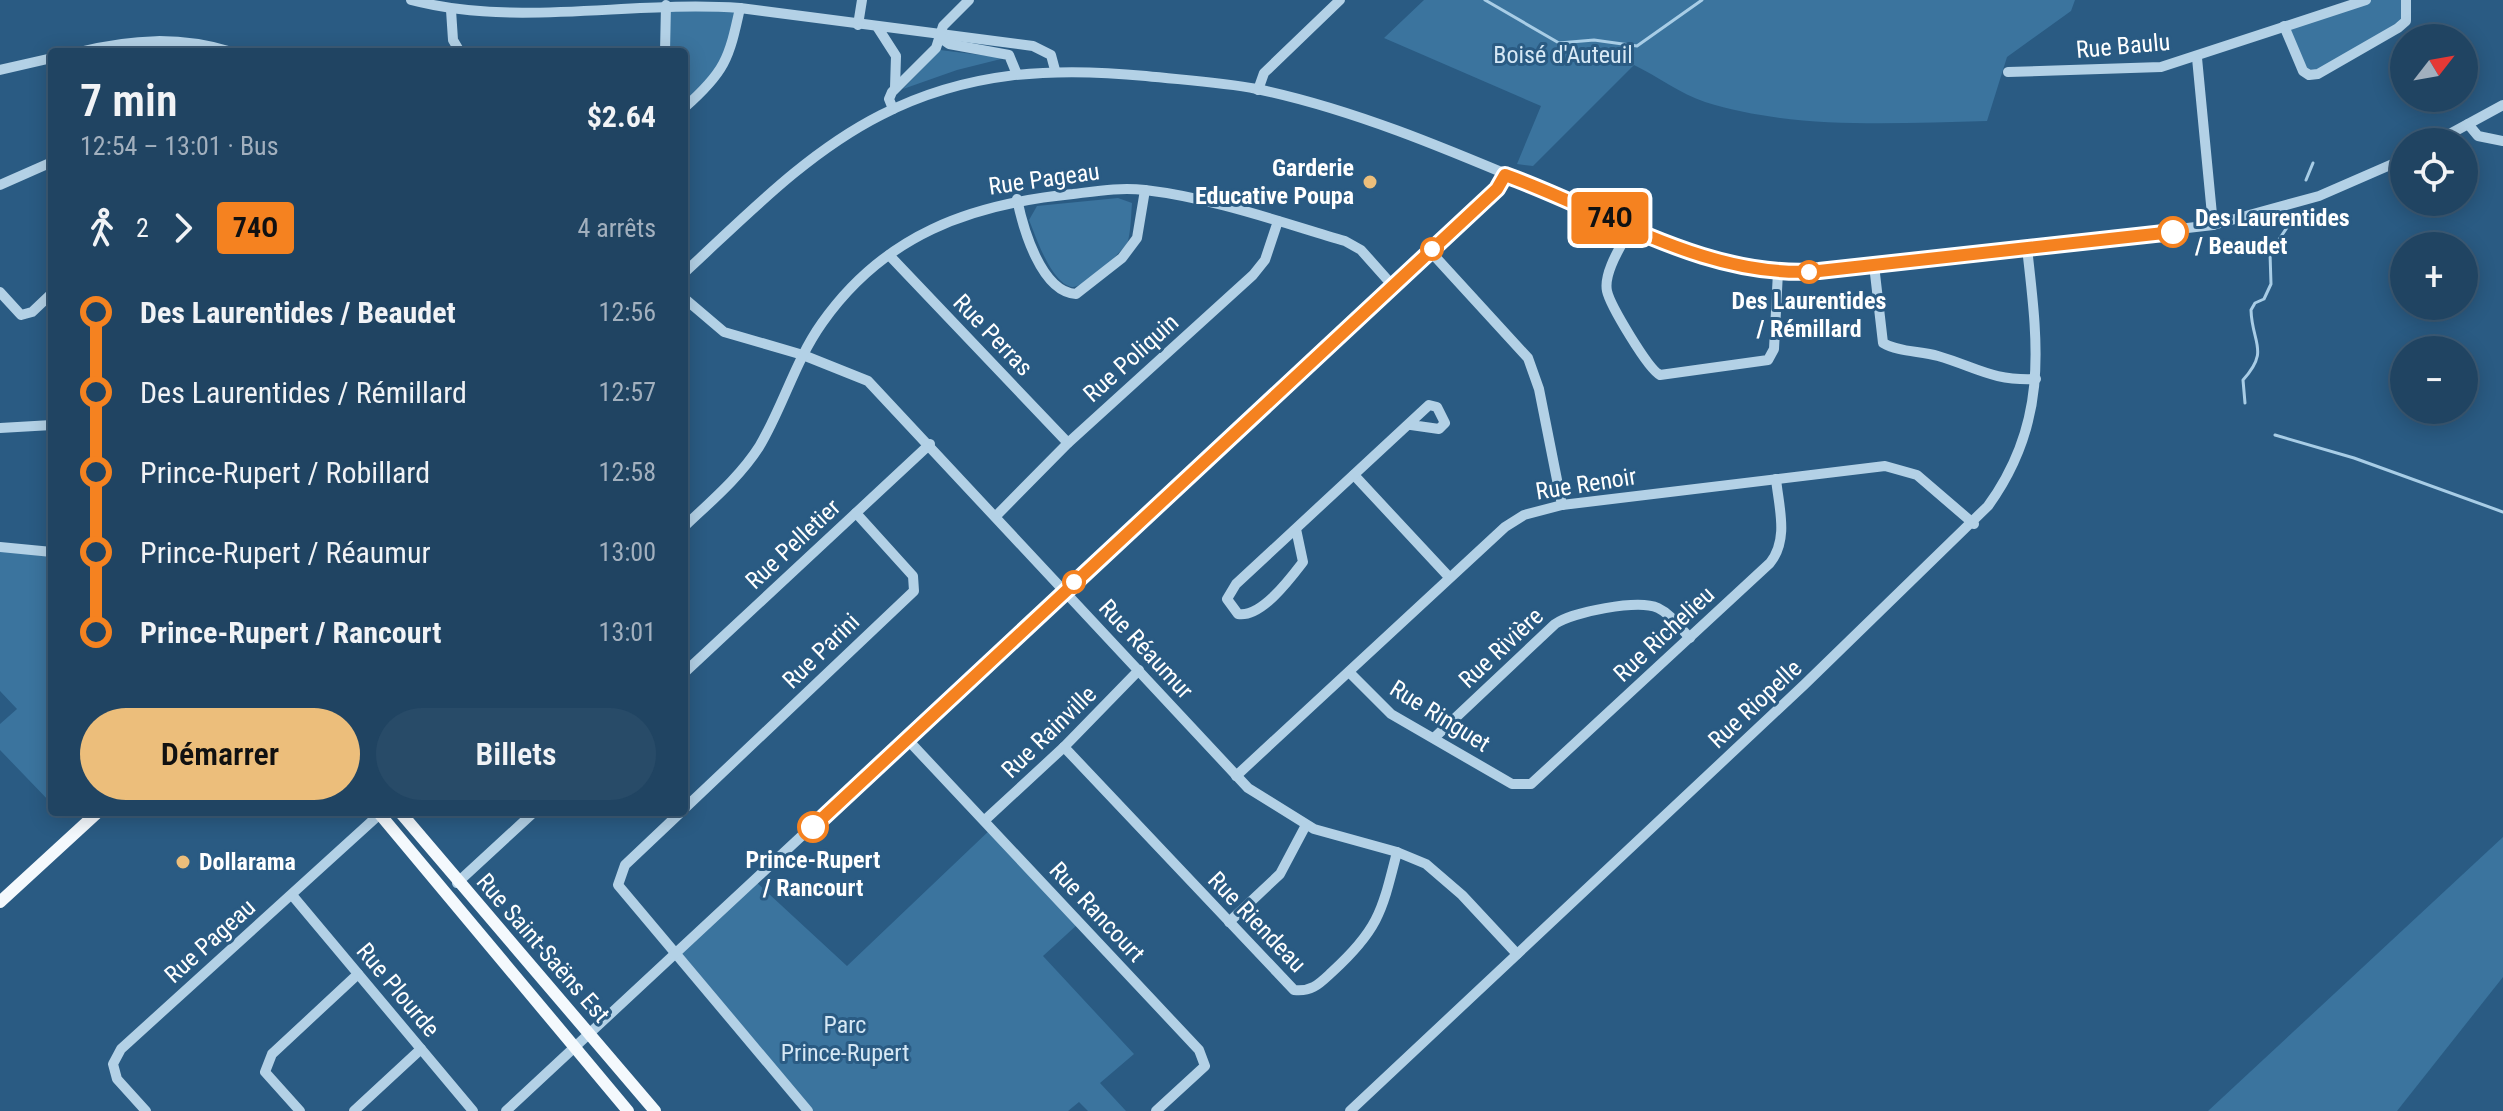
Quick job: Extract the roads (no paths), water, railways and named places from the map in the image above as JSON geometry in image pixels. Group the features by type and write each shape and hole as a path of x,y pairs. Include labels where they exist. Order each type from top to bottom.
{"main road":[{"path":"0,902 94,816"},
{"name":"Rue Saint-Saëns Est","path":"382,816 628,1111"},
{"name":"Rue Saint-Saëns Est","path":"403,816 457,883 655,1111"}],"street":[{"path":"411,0 451,10 612,4 702,4 740,8 1039,48 1051,55 1055,70"},
{"path":"858,25 862,0"},
{"path":"893,109 889,96 936,48 945,23 969,0"},
{"path":"1258,90 1264,73 1340,0"},
{"name":"Rue Baulu","path":"2008,72 2115,71 2161,67 2197,58 2345,3 2366,0"},
{"path":"2284,26 2303,71 2309,75 2318,74 2398,28 2406,21 2406,0"},
{"path":"665,48 666,5"},
{"path":"688,104 721,72 729,56 740,8"},
{"path":"451,10 453,40 458,48"},
{"path":"878,28 896,56 895,88"},
{"path":"939,37 949,44 1009,55 1016,72"},
{"path":"95,48 124,41 176,39 215,48"},
{"path":"2197,58 2213,225"},
{"path":"0,70 48,59"},
{"path":"688,269 804,165 850,133 893,109 942,90 1016,72 1055,70 1258,90 1367,121 1718,261 1778,272 1874,265 2213,225 2304,201 2390,165"},
{"path":"2461,128 2503,105"},
{"path":"2468,124 2478,136 2503,141"},
{"path":"0,185 48,164"},
{"path":"506,1111 1497,189 1505,175"},
{"name":"Rue Pageau","path":"688,523 735,478 758,448 803,355 825,319 851,288 889,255 946,221 1017,199 1127,188 1145,190 1278,221 1345,241 1361,250 1393,286"},
{"path":"1017,199 1024,232 1041,265 1060,290 1076,294 1122,258 1137,238 1145,190"},
{"name":"Rue Poliquin","path":"996,516 1068,443 1253,275 1265,260 1278,221"},
{"path":"1631,227 1609,272 1607,291 1648,365 1660,375 1768,360 1774,349 1778,272"},
{"name":"Rue Riopelle","path":"1350,1111 1974,524 1998,491 2023,443 2032,412 2037,350 2027,248"},
{"path":"1430,251 1528,358 1539,389 1562,505"},
{"name":"Rue Perras","path":"889,255 1068,443"},
{"path":"1874,265 1883,343 1891,348 1942,357 1985,375 2036,379"},
{"path":"0,292 21,315 32,312 48,297"},
{"name":"Rue Réaumur","path":"688,302 707,322 724,332 803,355 868,381 930,444 1236,776 1258,795 1306,825 1397,852 1426,864 1443,877 1517,954"},
{"path":"0,428 48,425"},
{"path":"1296,529 1303,562 1290,579 1253,612 1238,614 1227,599 1229,593 1296,529 1354,475 1411,425"},
{"name":"Rue Pelletier","path":"688,669 930,444"},
{"name":"Rue Renoir","path":"1236,776 1449,577 1515,520 1562,505 1897,467 1917,475 1974,524"},
{"path":"1354,475 1449,577"},
{"name":"Rue Richelieu","path":"1517,786 1538,780 1777,554 1782,535 1776,479"},
{"name":"Rue Parini","path":"688,804 914,591 913,576 856,513"},
{"path":"0,547 48,552"},
{"name":"Rue Rivière","path":"1434,738 1555,624 1571,615 1647,605 1664,611 1690,638"},
{"name":"Rue Rainville","path":"985,820 1064,747 1139,670"},
{"name":"Rue Ringuet","path":"1349,672 1383,709 1517,786"},
{"name":"Rue Rancourt","path":"907,739 1204,1058 1200,1072 1156,1111"},
{"name":"Rue Riendeau","path":"1064,747 1294,990 1307,991 1328,976 1373,929 1397,852"},
{"name":"Rue Pageau","path":"146,1111 117,1079 113,1064 121,1049 377,816"},
{"path":"457,883 530,816"},
{"name":"Rue Parini","path":"676,816 625,865 618,885 808,1111"},
{"path":"1229,922 1280,874 1306,825"},
{"name":"Rue Plourde","path":"292,895 473,1111"},
{"path":"300,1111 265,1072 272,1054 358,974"},
{"path":"354,1111 421,1049"}],"waterway":[{"path":"1485,0 1559,43 1594,40 1637,46 1702,0"},
{"path":"2306,180 2313,163"},
{"path":"2245,403 2243,380 2258,354 2251,310 2255,303 2264,299 2271,284 2270,253 2290,223"},
{"path":"2275,435 2354,458 2503,512"}],"place":[{"name":"Garderie Educative Poupa","path":"1370,182"},
{"name":"Des Laurentides / Beaudet","path":"2173,232"},
{"name":"Des Laurentides / Rémillard","path":"1809,272"},
{"name":"Prince-Rupert / Rancourt","path":"813,827"},
{"name":"Dollarama","path":"183,862"}],"park label":[{"name":"Boisé d'Auteuil","path":"1563,55"},
{"name":"Parc Prince-Rupert","path":"845,1039"}]}
